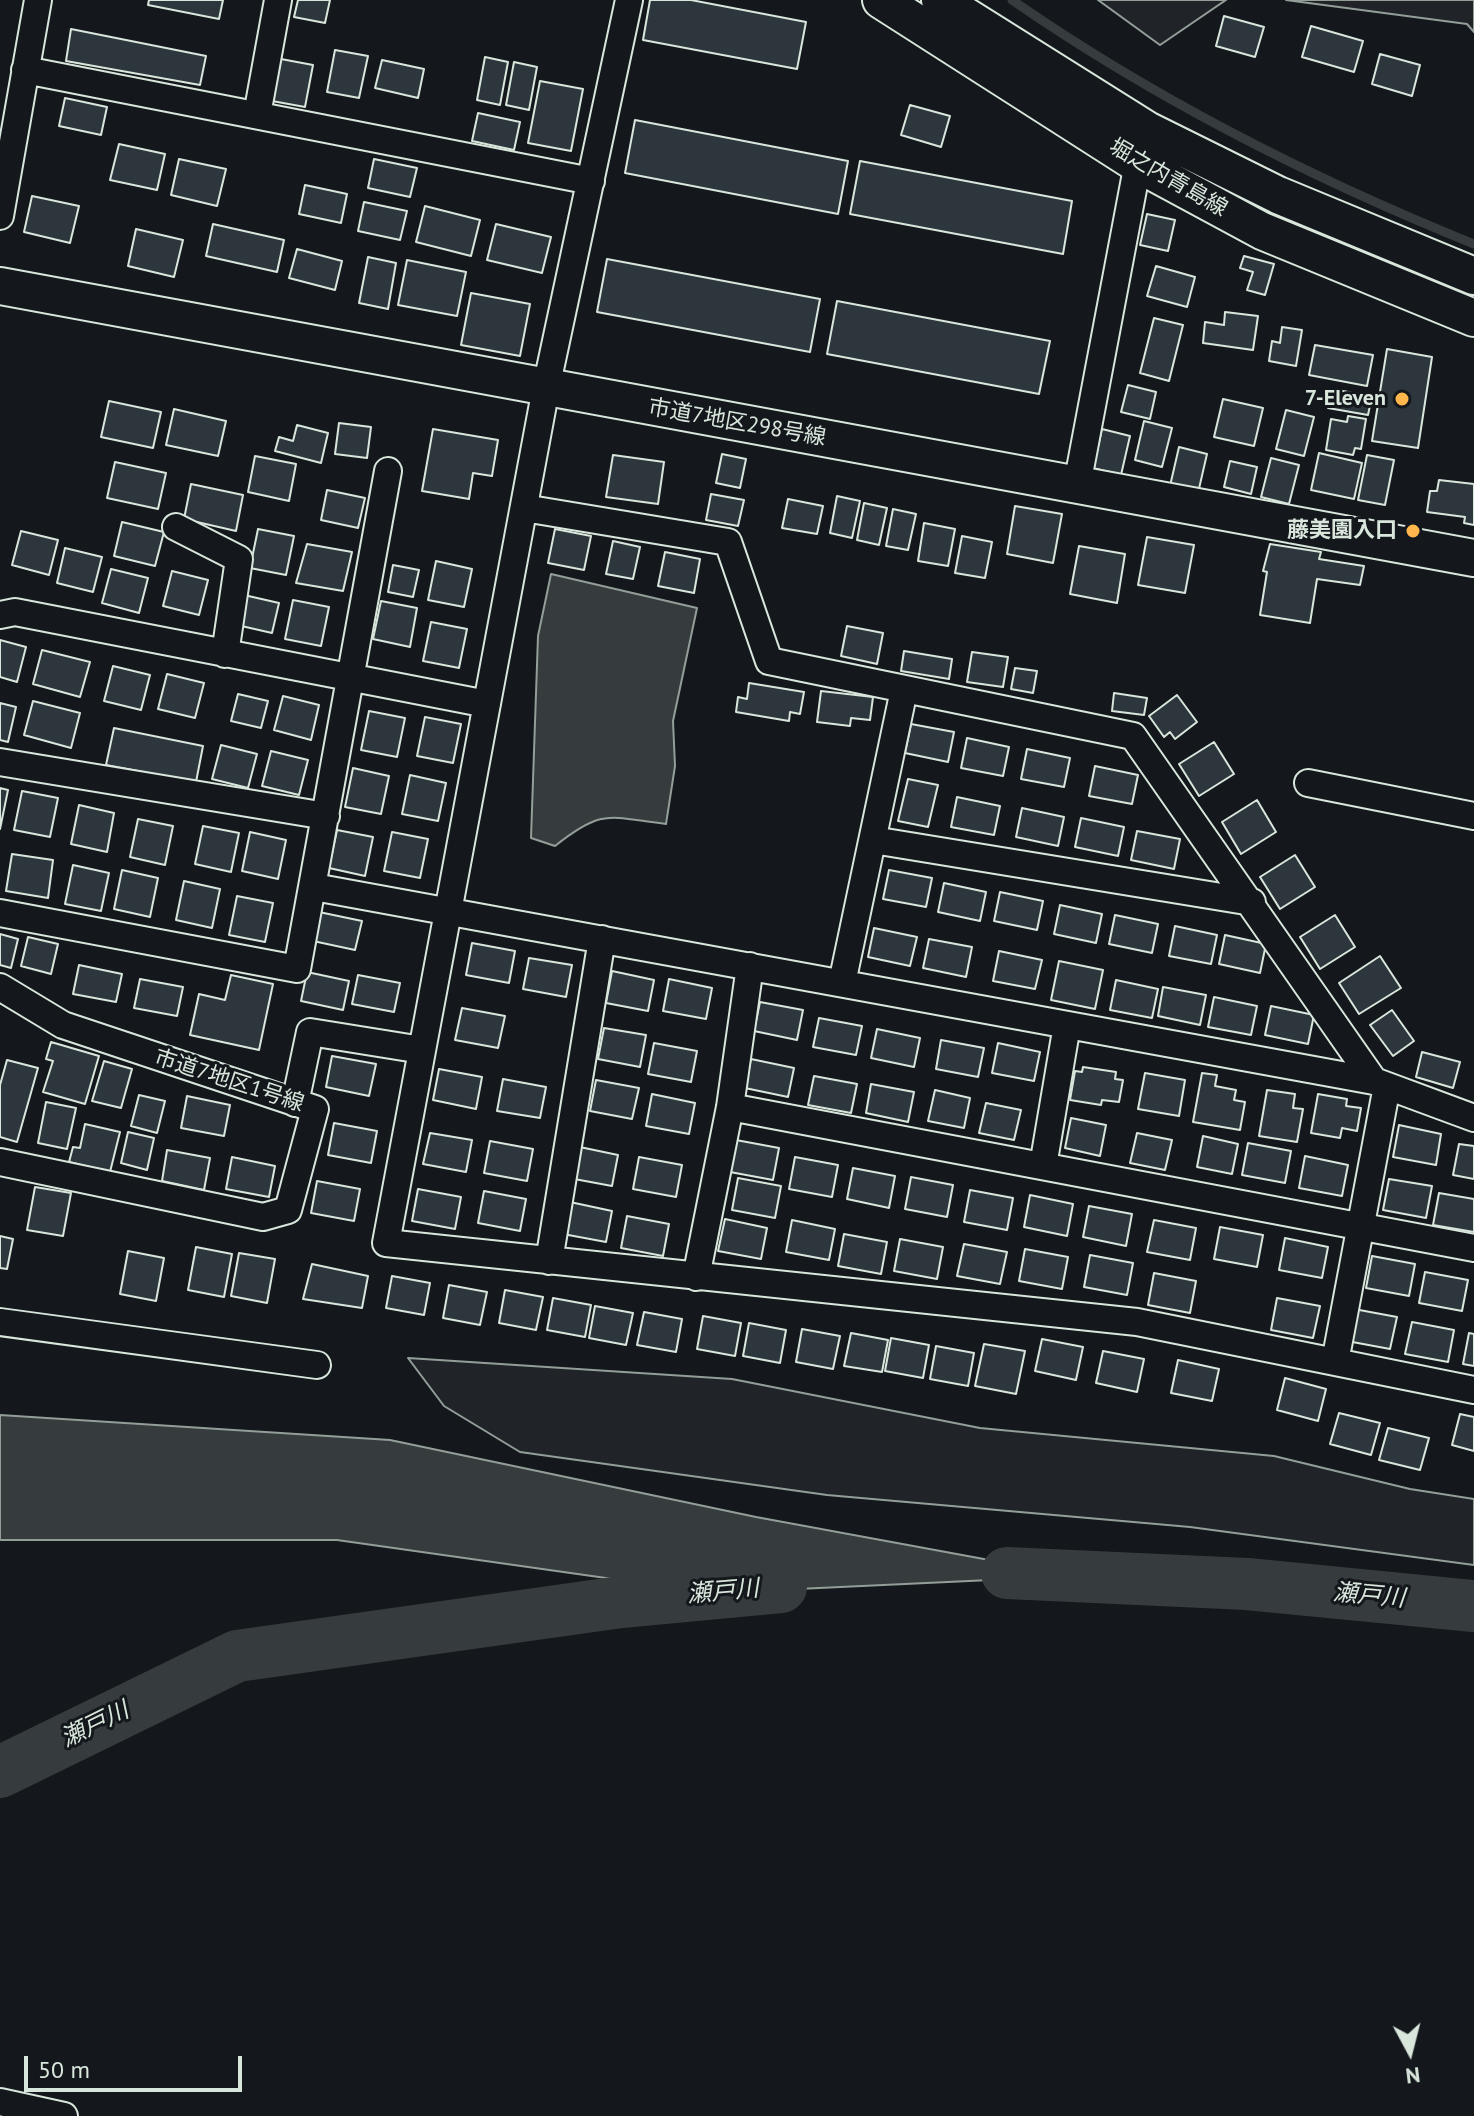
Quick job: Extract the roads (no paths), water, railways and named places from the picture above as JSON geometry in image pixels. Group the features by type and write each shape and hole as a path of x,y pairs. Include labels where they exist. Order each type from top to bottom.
{"street":[{"path":"0,216 38,0"},
{"path":"257,115 278,0"},
{"path":"629,0 546,388 386,1243 1137,1322 1474,1390"},
{"name":"堀之内青島線","path":"881,0 1141,146 1278,195 1474,276"},
{"name":"堀之内青島線","path":"940,0 1262,231 1474,318"},
{"path":"25,70 591,181"},
{"path":"1077,485 1141,146"},
{"name":"市道7地区298号線","path":"0,286 1474,558"},
{"path":"0,913 297,969 388,471"},
{"path":"524,508 728,542 769,661 1133,736 1381,1084 1360,1226 1335,1362"},
{"path":"176,527 239,559 225,654"},
{"path":"0,615 15,612 487,704"},
{"path":"842,983 904,690"},
{"path":"0,762 326,816"},
{"path":"1308,783 1474,816"},
{"path":"873,840 1252,902"},
{"path":"314,887 1381,1084 1474,1118"},
{"path":"549,1261 602,939"},
{"path":"696,1277 730,1107 750,966"},
{"name":"市道7地区1号線","path":"0,987 63,1025 315,1109 288,1210 263,1217 0,1162"},
{"path":"1043,1166 1067,1025"},
{"path":"295,1103 310,1032 422,1050"},
{"path":"730,1107 1474,1248"},
{"path":"0,1322 317,1365"},
{"path":"0,2102 64,2116"}],"water":[{"path":"551,574 697,608 673,721 675,766 666,824 607,818 584,826 555,846 531,838 538,636"},
{"path":"0,1415 390,1440 756,1517 1076,1576 712,1593 337,1540 0,1540"}],"waterway":[{"path":"1012,0 1122,71 1236,135 1354,192 1474,244"},
{"name":"瀬戸川","path":"1007,1573 1247,1584 1474,1606"},
{"name":"瀬戸川","path":"0,1772 237,1656 621,1602 781,1587"}],"place":[{"name":"7-Eleven","path":"1402,399"},
{"name":"藤美園入口","path":"1413,531"}]}
